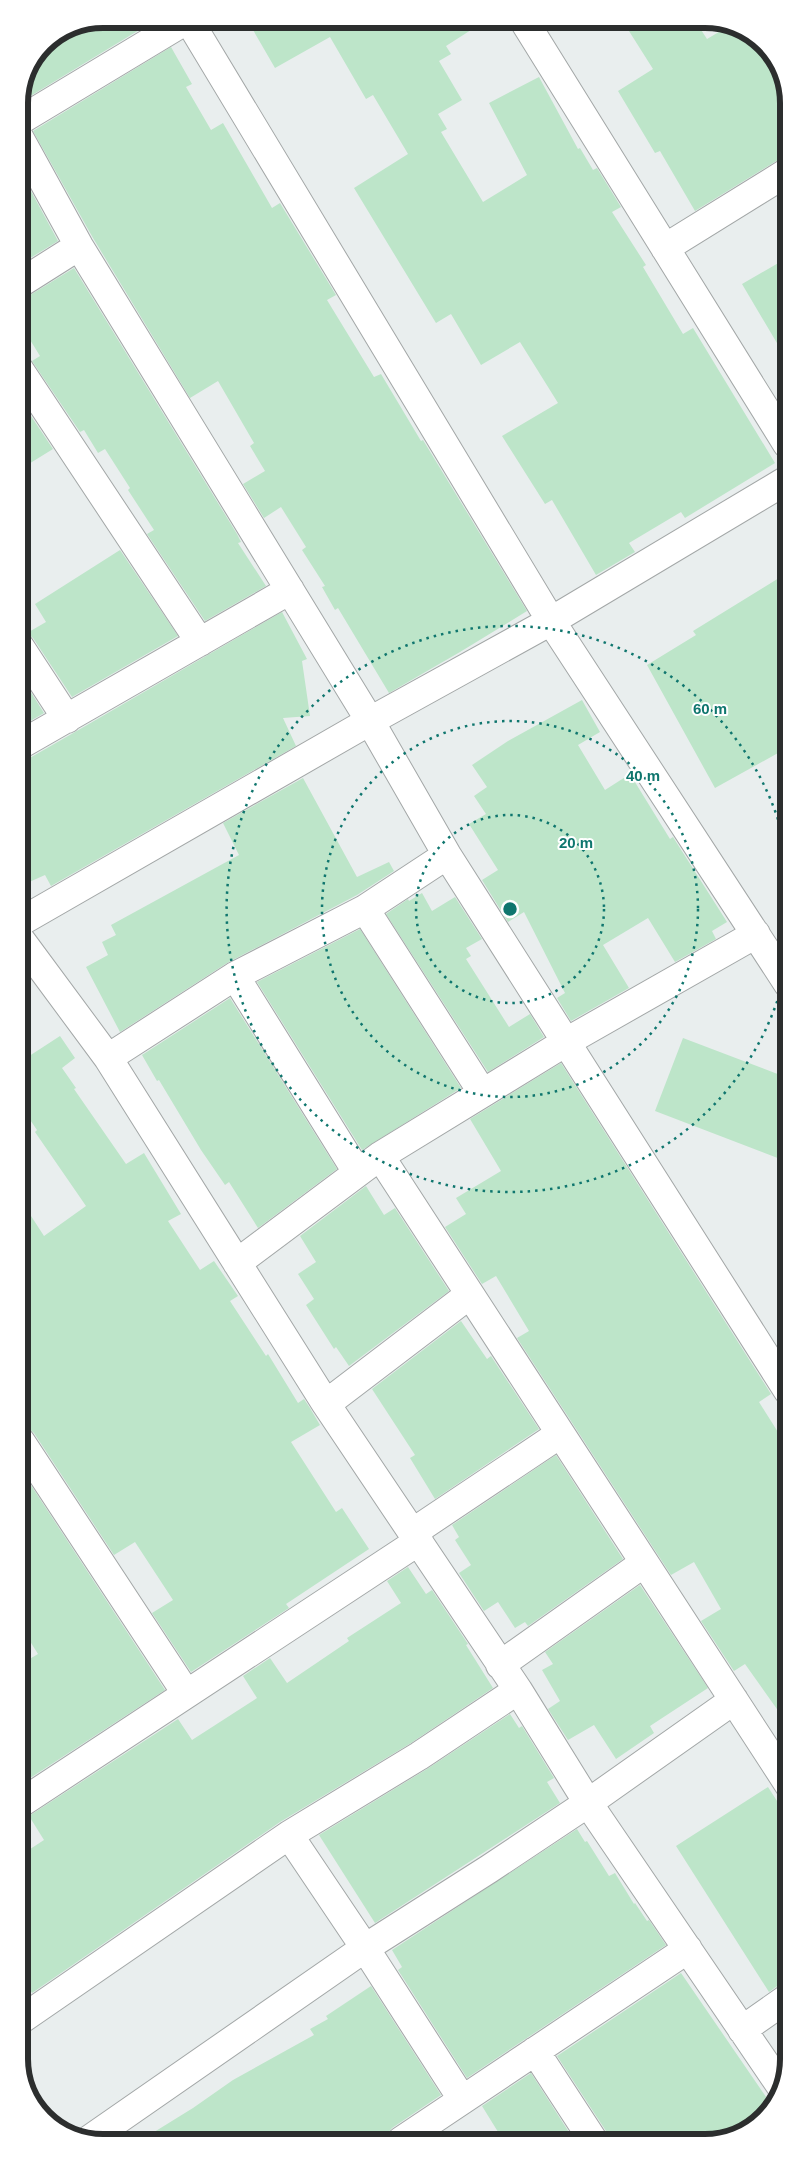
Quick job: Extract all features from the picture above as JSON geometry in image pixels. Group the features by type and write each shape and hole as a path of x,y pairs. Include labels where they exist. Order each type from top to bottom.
{"street":[{"path":"28,116 173,28"},
{"path":"193,28 550,621 780,972"},
{"path":"528,28 780,433"},
{"path":"28,153 80,246 370,721 447,855 780,1378"},
{"path":"665,248 780,177"},
{"path":"28,278 80,246"},
{"path":"28,383 200,642"},
{"path":"28,917 370,721 550,621 780,484"},
{"path":"28,741 290,590"},
{"path":"28,658 67,719"},
{"path":"108,1058 235,976 365,909 447,855"},
{"path":"365,909 482,1092"},
{"path":"236,1263 380,1156 566,1042 756,934"},
{"path":"28,950 108,1058 326,1404 518,1690 588,1803 777,2082"},
{"path":"235,976 357,1172"},
{"path":"380,1156 780,1771"},
{"path":"326,1404 469,1295"},
{"path":"28,1798 186,1694 416,1537 560,1434"},
{"path":"28,1453 186,1694"},
{"path":"500,1664 644,1563"},
{"path":"28,2015 289,1835 419,1756 518,1690"},
{"path":"99,2133 365,1948 588,1803 734,1700"},
{"path":"289,1835 365,1948 462,2099"},
{"path":"412,2134 688,1949"},
{"path":"742,2030 780,2003"},
{"path":"535,2051 589,2134"}],"building":[{"path":"142,28 28,98 33,74 40,61 61,40 74,33 88,29"},
{"path":"252,28 474,28 446,46 451,54 439,61 462,100 438,114 447,129 441,132 483,202 527,175 489,103 539,77 578,149 580,148 593,170 597,168 621,207 612,212 646,265 643,267 683,334 693,328 775,463 685,518 681,512 629,543 635,552 596,575 552,500 545,504 502,436 558,403 520,342 481,365 451,314 436,323 354,188 408,154 373,95 366,99 330,37 275,68"},
{"path":"627,28 700,28 707,39 723,30 734,33 751,43 768,61 778,83 780,93 780,160 695,211 660,151 655,153 618,91 653,69"},
{"path":"171,47 192,84 186,87 211,130 223,123 272,208 280,203 336,295 327,300 374,377 381,374 527,611 389,693 338,608 335,610 322,587 325,586 302,550 306,547 281,507 264,518 243,484 265,471 250,446 254,443 218,381 190,398 93,238 33,131"},
{"path":"28,186 58,241 28,259"},
{"path":"780,262 780,348 742,284"},
{"path":"74,268 237,534 241,542 238,543 266,586 205,621 147,534 154,530 128,490 130,488 105,449 98,453 84,430 80,432 32,361 40,356 28,337 28,296"},
{"path":"28,412 53,449 28,464"},
{"path":"120,550 178,636 72,697 33,638 28,634 46,622 35,604"},
{"path":"779,578 780,752 715,788 647,665 696,635 693,631"},
{"path":"282,612 307,659 302,661 310,716 283,718 296,746 51,886 45,875 28,883 28,759"},
{"path":"28,688 44,713 28,722"},
{"path":"582,700 600,732 578,745 605,790 630,774 670,839 673,837 727,922 712,931 716,939 675,962 648,918 603,945 629,988 571,1021 557,998 565,993 524,912 508,922 482,880 498,870 469,824 486,814 474,796 487,787 472,765 508,741"},
{"path":"303,778 357,877 389,862 394,871 357,895 227,963 120,1032 86,967 108,955 102,942 116,935 111,925 239,855 223,823"},
{"path":"422,893 432,911 455,897 482,939 466,948 471,956 466,959 509,1027 530,1014 544,1037 488,1072 386,914 408,899 409,901"},
{"path":"360,929 461,1088 362,1150 257,982"},
{"path":"230,998 337,1169 258,1228 229,1182 225,1185 201,1150 142,1055"},
{"path":"60,1036 75,1058 62,1068 76,1088 74,1089 126,1164 144,1153 181,1214 168,1221 200,1270 214,1261 238,1296 230,1301 266,1356 268,1354 298,1403 304,1399 320,1425 291,1442 336,1512 342,1508 369,1549 286,1604 289,1608 191,1672 152,1613 173,1600 135,1542 114,1555 34,1433 28,1428 28,1211 44,1236 86,1206 35,1132 37,1130 28,1117 28,1057"},
{"path":"683,1038 780,1075 780,1159 655,1111"},
{"path":"561,1063 771,1394 759,1402 780,1435 780,1713 745,1664 734,1671 701,1621 721,1609 694,1562 671,1575 517,1338 529,1331 496,1276 482,1284 445,1227 466,1214 456,1198 501,1171 470,1119"},
{"path":"366,1186 384,1215 395,1208 449,1291 349,1366 336,1347 334,1349 306,1305 314,1299 298,1274 316,1262 300,1236"},
{"path":"461,1321 487,1359 491,1356 539,1429 435,1499 410,1458 415,1455 372,1389"},
{"path":"556,1455 623,1559 528,1626 525,1622 515,1628 498,1602 484,1611 459,1573 471,1565 455,1540 459,1537 452,1525"},
{"path":"28,1481 165,1690 28,1779 28,1660 38,1654 28,1638"},
{"path":"408,1567 426,1594 432,1590 468,1644 466,1645 493,1688 411,1743 280,1822 32,1993 28,1987 28,1850 44,1840 29,1816 178,1719 192,1740 257,1698 243,1676 270,1658 287,1683 349,1641 347,1638 401,1603 387,1581"},
{"path":"640,1585 708,1688 650,1726 654,1733 616,1759 594,1725 568,1740 548,1709 560,1701 542,1670 553,1664 545,1652"},
{"path":"510,1714 519,1728 522,1726 554,1778 547,1782 560,1803 375,1923 319,1835 427,1769"},
{"path":"768,1787 780,1803 780,1984 769,1992 676,1846"},
{"path":"577,1829 585,1842 587,1841 609,1876 615,1873 634,1904 647,1921 649,1920 666,1945 467,2078 398,1970 402,1967 392,1950"},
{"path":"681,1973 768,2100 747,2121 725,2131 705,2134 607,2134 557,2056"},
{"path":"371,1986 441,2095 392,2128 387,2133 152,2133 233,2080 314,2035 310,2029 328,2019 326,2016"},
{"path":"531,2073 570,2134 499,2134 482,2106"}]}
